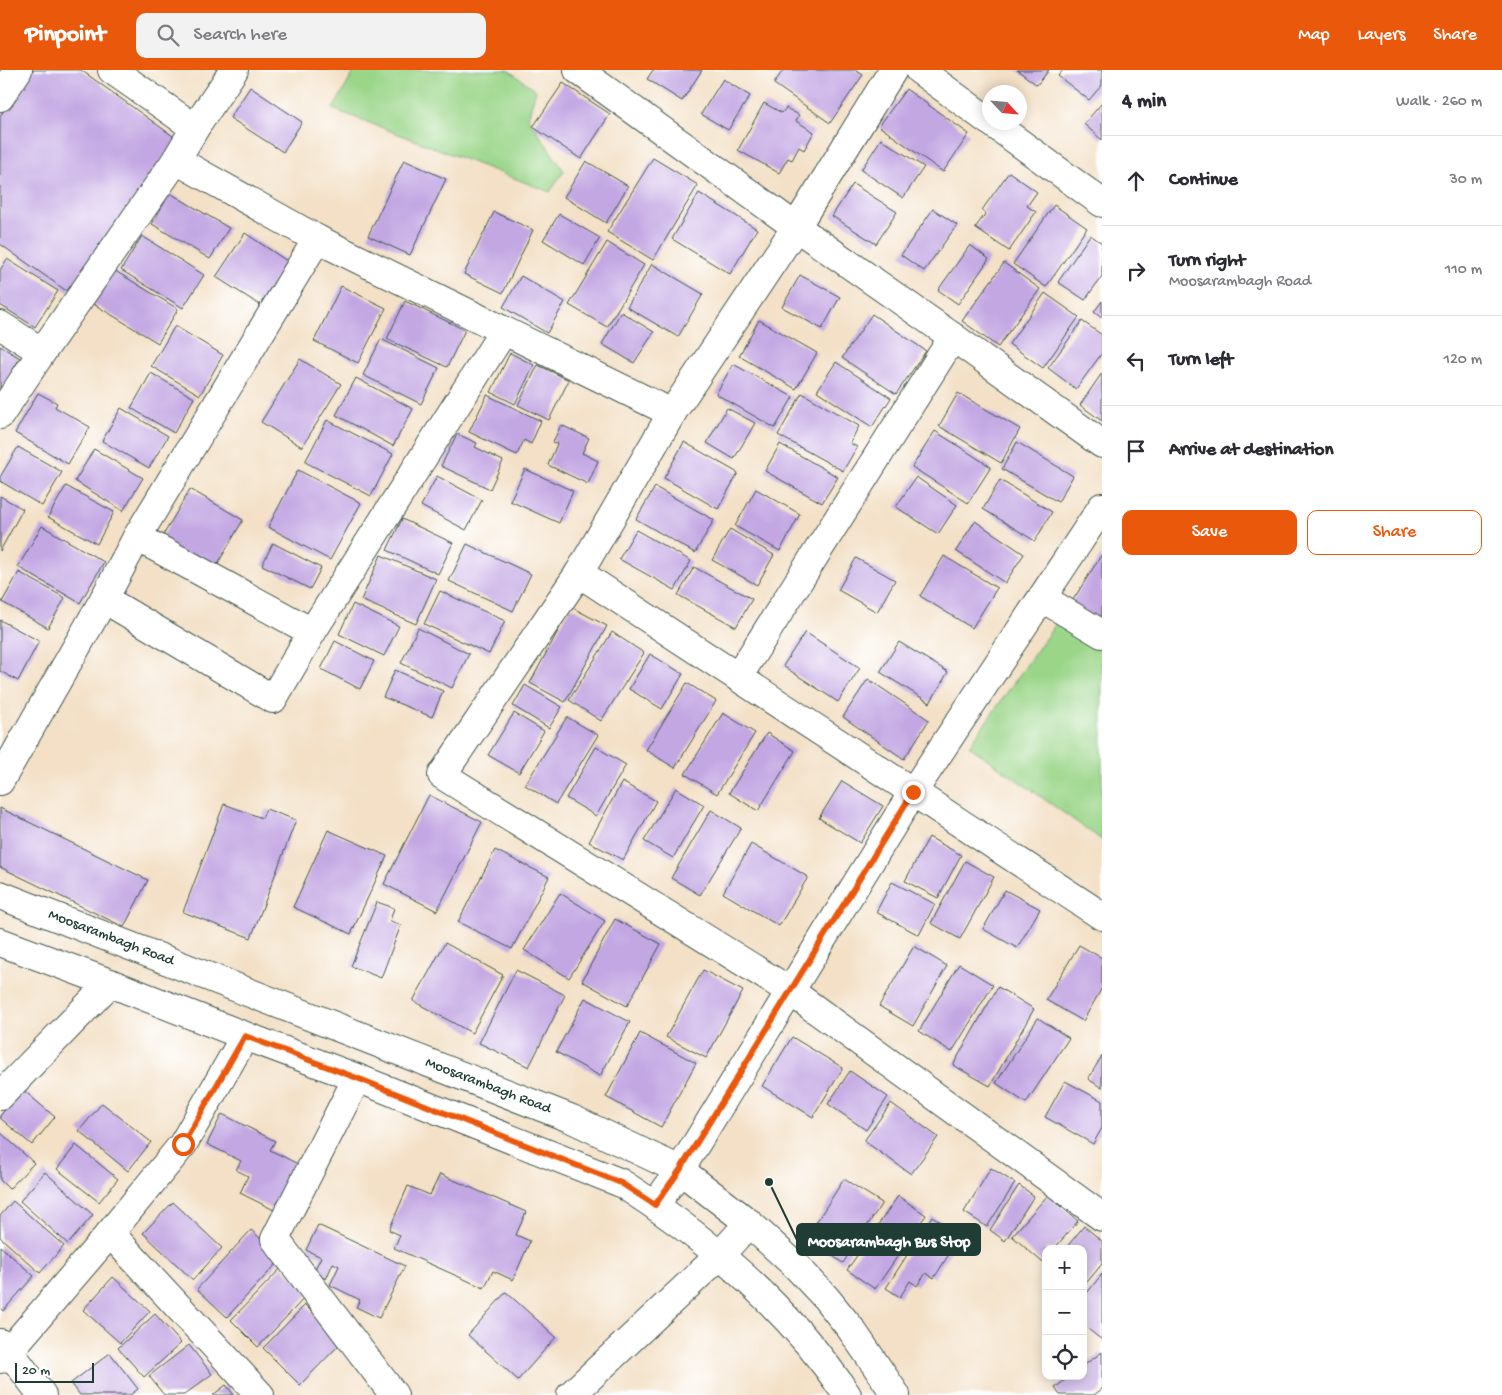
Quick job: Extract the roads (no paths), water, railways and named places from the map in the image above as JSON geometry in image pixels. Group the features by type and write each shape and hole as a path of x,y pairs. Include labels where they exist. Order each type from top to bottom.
{"street":[{"path":"0,97 18,70"},
{"path":"112,70 195,128"},
{"path":"0,415 176,160 234,70"},
{"path":"578,70 1102,444"},
{"path":"893,70 796,227 672,413 579,574 442,775 790,991 1102,1217"},
{"path":"919,70 982,116"},
{"path":"1001,130 1102,204"},
{"path":"176,160 317,239 503,332 672,413"},
{"path":"0,781 104,599 137,537 317,239"},
{"path":"0,325 42,352"},
{"path":"104,599 273,698 312,632 503,332"},
{"path":"738,676 953,337"},
{"path":"655,1205 680,1170 913,792 1102,507"},
{"path":"137,537 312,632"},
{"path":"579,574 738,676 1102,916"},
{"path":"1042,598 1102,634"},
{"name":"Moosarambagh Road","path":"0,895 572,1119 680,1170 749,1223 797,1267 826,1298 851,1330 896,1395"},
{"path":"0,942 357,1078 621,1183 655,1205 720,1255 776,1307 847,1395"},
{"path":"0,1096 110,983"},
{"path":"42,1395 3,1351 110,1233 183,1144 245,1036"},
{"path":"357,1078 275,1239 394,1395"},
{"path":"571,1395 720,1255 749,1223"},
{"path":"110,1233 260,1395"}],"place":[{"name":"Moosarambagh Bus Stop","path":"769,1182"}]}
